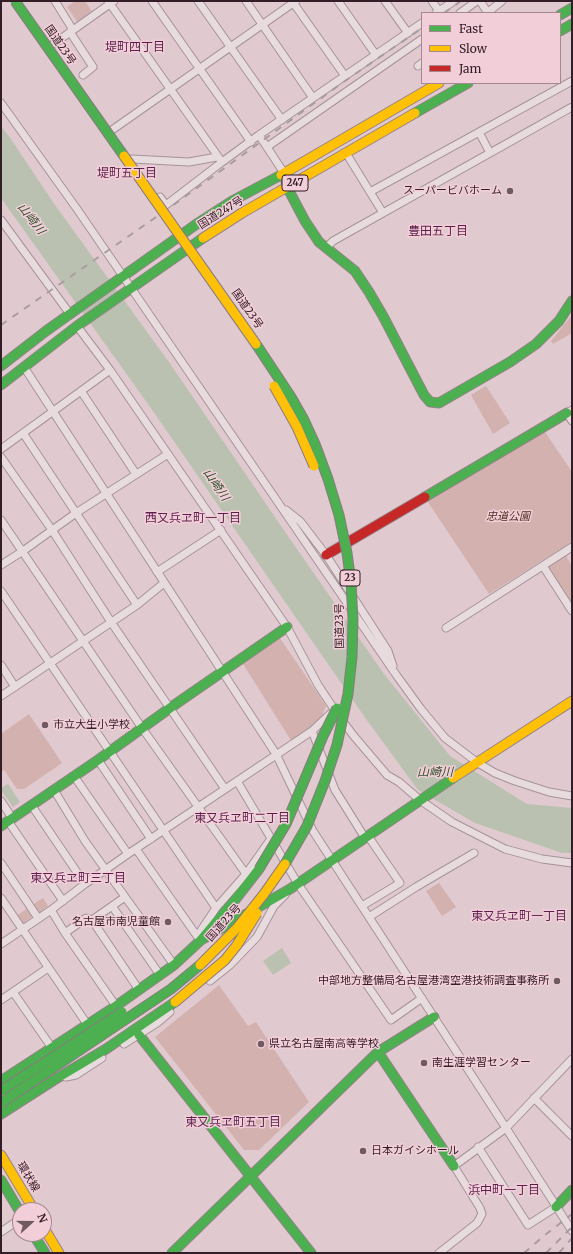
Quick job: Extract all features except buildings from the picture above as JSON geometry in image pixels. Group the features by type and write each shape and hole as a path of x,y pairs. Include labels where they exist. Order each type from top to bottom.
{"main road":[{"name":"国道23号","path":"4,1 240,335 279,394 298,427 313,464 328,509"},
{"name":"国道23号","path":"1,1103 171,989 206,960 236,928 280,872 306,826 326,781 337,745 348,694 352,657 353,619 351,583 347,553 338,515 328,479 304,420 291,397 251,336 14,1"},
{"path":"561,13 572,7 569,1"},
{"path":"561,30 572,24"},
{"name":"国道247号","path":"1,366 46,330 204,219 232,201 284,173 437,84"},
{"name":"国道247号","path":"1,385 79,325 213,231 466,84"},
{"path":"284,173 287,187 305,221 319,242 355,271 383,316 424,395 430,402 438,403 448,398 510,362 536,344 559,320 572,301"},
{"path":"326,555 570,415"},
{"name":"国道23号","path":"1,1091 147,996 194,959 226,929 270,873 295,830 314,788 326,752 336,709 344,653 345,614 342,580 332,523"},
{"path":"7,822 110,752 170,708 287,627"},
{"path":"199,939 294,886 476,763 572,701"},
{"path":"1,1081 116,1006 174,965 234,901 259,869 286,824 336,709"},
{"path":"1,1114 106,1049 175,1002 225,960 254,919 264,894"},
{"path":"172,1253 378,1052 434,1017"},
{"path":"139,1035 311,1253"},
{"path":"378,1052 454,1166"},
{"name":"環状線","path":"1,1155 29,1202"},
{"path":"1,1180 14,1202"},
{"path":"556,1207 572,1190"},
{"path":"52,1241 59,1253"},
{"path":"38,1242 45,1253"}],"street":[{"path":"22,1 132,159 166,205 220,160 251,142 421,24"},
{"path":"55,1 93,67 83,75"},
{"path":"152,1 251,142"},
{"path":"198,1 282,120"},
{"path":"246,1 313,98"},
{"path":"338,1 376,55"},
{"path":"385,1 408,33"},
{"path":"432,1 438,12 454,1"},
{"path":"462,12 479,1 486,12"},
{"path":"488,12 502,1"},
{"path":"52,45 110,2 220,160"},
{"path":"112,130 294,2 345,76"},
{"path":"267,147 421,40"},
{"path":"370,192 572,81"},
{"path":"1,103 77,209 120,279 280,504 421,709 445,738 476,763 515,782 549,792 572,796"},
{"path":"326,248 333,241 572,107"},
{"path":"479,132 490,153"},
{"path":"259,135 284,173"},
{"path":"346,153 382,213"},
{"path":"132,159 188,162 220,160"},
{"path":"1,220 71,313"},
{"path":"79,325 287,627 323,693 336,709 353,735 387,775 399,782 452,822 505,849 542,859 572,863"},
{"path":"24,367 276,754 313,831 572,1231"},
{"path":"1,449 110,370"},
{"path":"81,391 136,474"},
{"path":"23,433 137,604"},
{"path":"1,565 76,513 168,454"},
{"path":"1,457 52,530 111,622 225,789"},
{"path":"280,504 300,521 326,555 388,651 397,676"},
{"path":"1,520 142,728 246,874"},
{"path":"157,572 221,530"},
{"path":"446,628 572,547"},
{"path":"543,566 572,611"},
{"path":"1,696 137,604 164,583"},
{"path":"1,591 216,908"},
{"path":"1,665 15,687"},
{"path":"1,944 163,830 312,731 336,709"},
{"path":"312,731 335,790 400,884 362,906"},
{"path":"98,760 151,839"},
{"path":"74,776 128,854"},
{"path":"237,781 271,838 294,886 391,1020 422,998"},
{"path":"54,790 60,803 174,965"},
{"path":"1,801 7,822 63,901"},
{"path":"32,806 85,884"},
{"path":"136,849 199,939 216,908 246,874 271,838"},
{"path":"369,917 474,853"},
{"path":"1,863 38,918"},
{"path":"54,1080 76,1075 139,1035 157,1023 230,965 257,937 274,906 294,886"},
{"path":"92,920 125,897"},
{"path":"1,898 87,1024"},
{"path":"112,906 160,975"},
{"path":"51,910 116,1006"},
{"path":"66,933 86,918 92,920 139,990"},
{"path":"1,1000 48,968"},
{"path":"13,992 52,1048"},
{"path":"439,1253 477,1224 482,1214 480,1208 454,1166 506,1128 572,1059"},
{"path":"534,1098 572,1136"},
{"path":"478,1147 528,1226 556,1207"},
{"path":"1,1232 12,1224"}],"green space":[{"path":"75,1 85,1 93,13 78,23 67,7"},
{"path":"572,315 572,333 553,344 551,341"},
{"path":"486,386 510,423 493,434 471,395"},
{"name":"忠道公園","path":"545,432 572,472 572,542 489,594 428,502"},
{"path":"565,554 572,566 572,607 546,567"},
{"path":"280,638 326,706 320,721 292,742 243,664"},
{"path":"29,714 62,763 24,789 17,789 4,770 1,772 1,734"},
{"path":"439,883 456,907 442,916 426,891"},
{"path":"43,898 48,906 39,913 36,912 32,905"},
{"path":"28,908 33,916 22,924 16,916"},
{"path":"219,985 248,1026 256,1022 309,1102 259,1150 244,1150 155,1037"}],"water":[{"name":"山崎川","path":"1,126 55,205 171,365 384,674 450,756 527,804 572,808 572,853 562,853 475,823 418,790 366,719 155,414 1,198"},
{"path":"8,784 20,802 13,807 1,790 1,788"},
{"path":"282,948 291,963 273,975 263,961"}],"railway":[{"path":"445,12 461,1"},
{"path":"1,325 172,206 342,83 421,29"},
{"path":"524,1253 572,1214"},
{"path":"546,1253 572,1227"},
{"path":"559,1253 572,1238"}],"traffic: fast":[{"path":"15,1 124,156"},
{"path":"561,14 572,8"},
{"path":"561,30 572,24"},
{"path":"415,113 466,84"},
{"path":"1,366 46,331 198,223 232,201 281,175"},
{"path":"286,181 287,187 305,221 319,242 355,271 369,292 424,395 430,402 439,403 510,362 536,344 559,321 572,301"},
{"path":"1,385 77,326 203,238"},
{"path":"256,344 291,397 315,444 339,515 347,553 351,583 353,619 352,657 348,694 337,745 325,781 307,826 285,864"},
{"path":"425,497 567,413"},
{"path":"1,826 98,760 287,627"},
{"path":"259,869 286,824 323,736 337,708"},
{"path":"1,1081 116,1006 174,965 201,940 290,889 453,778"},
{"path":"201,940 259,869"},
{"path":"1,1103 171,989 200,965"},
{"path":"1,1114 106,1049 175,1002"},
{"path":"1,1091 122,1012"},
{"path":"172,1253 378,1052 434,1017"},
{"path":"139,1035 311,1253"},
{"path":"378,1052 454,1166"},
{"path":"1,1180 14,1202"},
{"path":"556,1207 572,1190"},
{"path":"38,1242 45,1253"}],"traffic: slow":[{"path":"281,175 437,84"},
{"path":"203,238 242,213 415,113"},
{"path":"124,156 256,344"},
{"path":"274,386 297,427 314,466"},
{"path":"453,778 572,701"},
{"path":"200,965 237,928 285,864"},
{"path":"175,1002 225,960 237,945 257,913"},
{"path":"1,1155 29,1202"},
{"path":"52,1241 59,1253"}],"traffic: jam":[{"path":"326,555 425,497"}],"place":[{"name":"スーパービバホーム","path":"510,191"},
{"name":"市立大生小学校","path":"45,725"},
{"name":"名古屋市南児童館","path":"168,922"},
{"name":"中部地方整備局名古屋港湾空港技術調査事務所","path":"557,981"},
{"name":"県立名古屋南高等学校","path":"261,1044"},
{"name":"南生涯学習センター","path":"424,1063"},
{"name":"日本ガイシホール","path":"363,1151"}],"district":[{"name":"堤町四丁目","path":"135,48"},
{"name":"堤町五丁目","path":"127,174"},
{"name":"豊田五丁目","path":"438,232"},
{"name":"西又兵ヱ町一丁目","path":"193,519"},
{"name":"東又兵ヱ町二丁目","path":"242,819"},
{"name":"東又兵ヱ町三丁目","path":"78,879"},
{"name":"東又兵ヱ町一丁目","path":"519,917"},
{"name":"東又兵ヱ町五丁目","path":"233,1123"},
{"name":"浜中町一丁目","path":"504,1191"}]}
